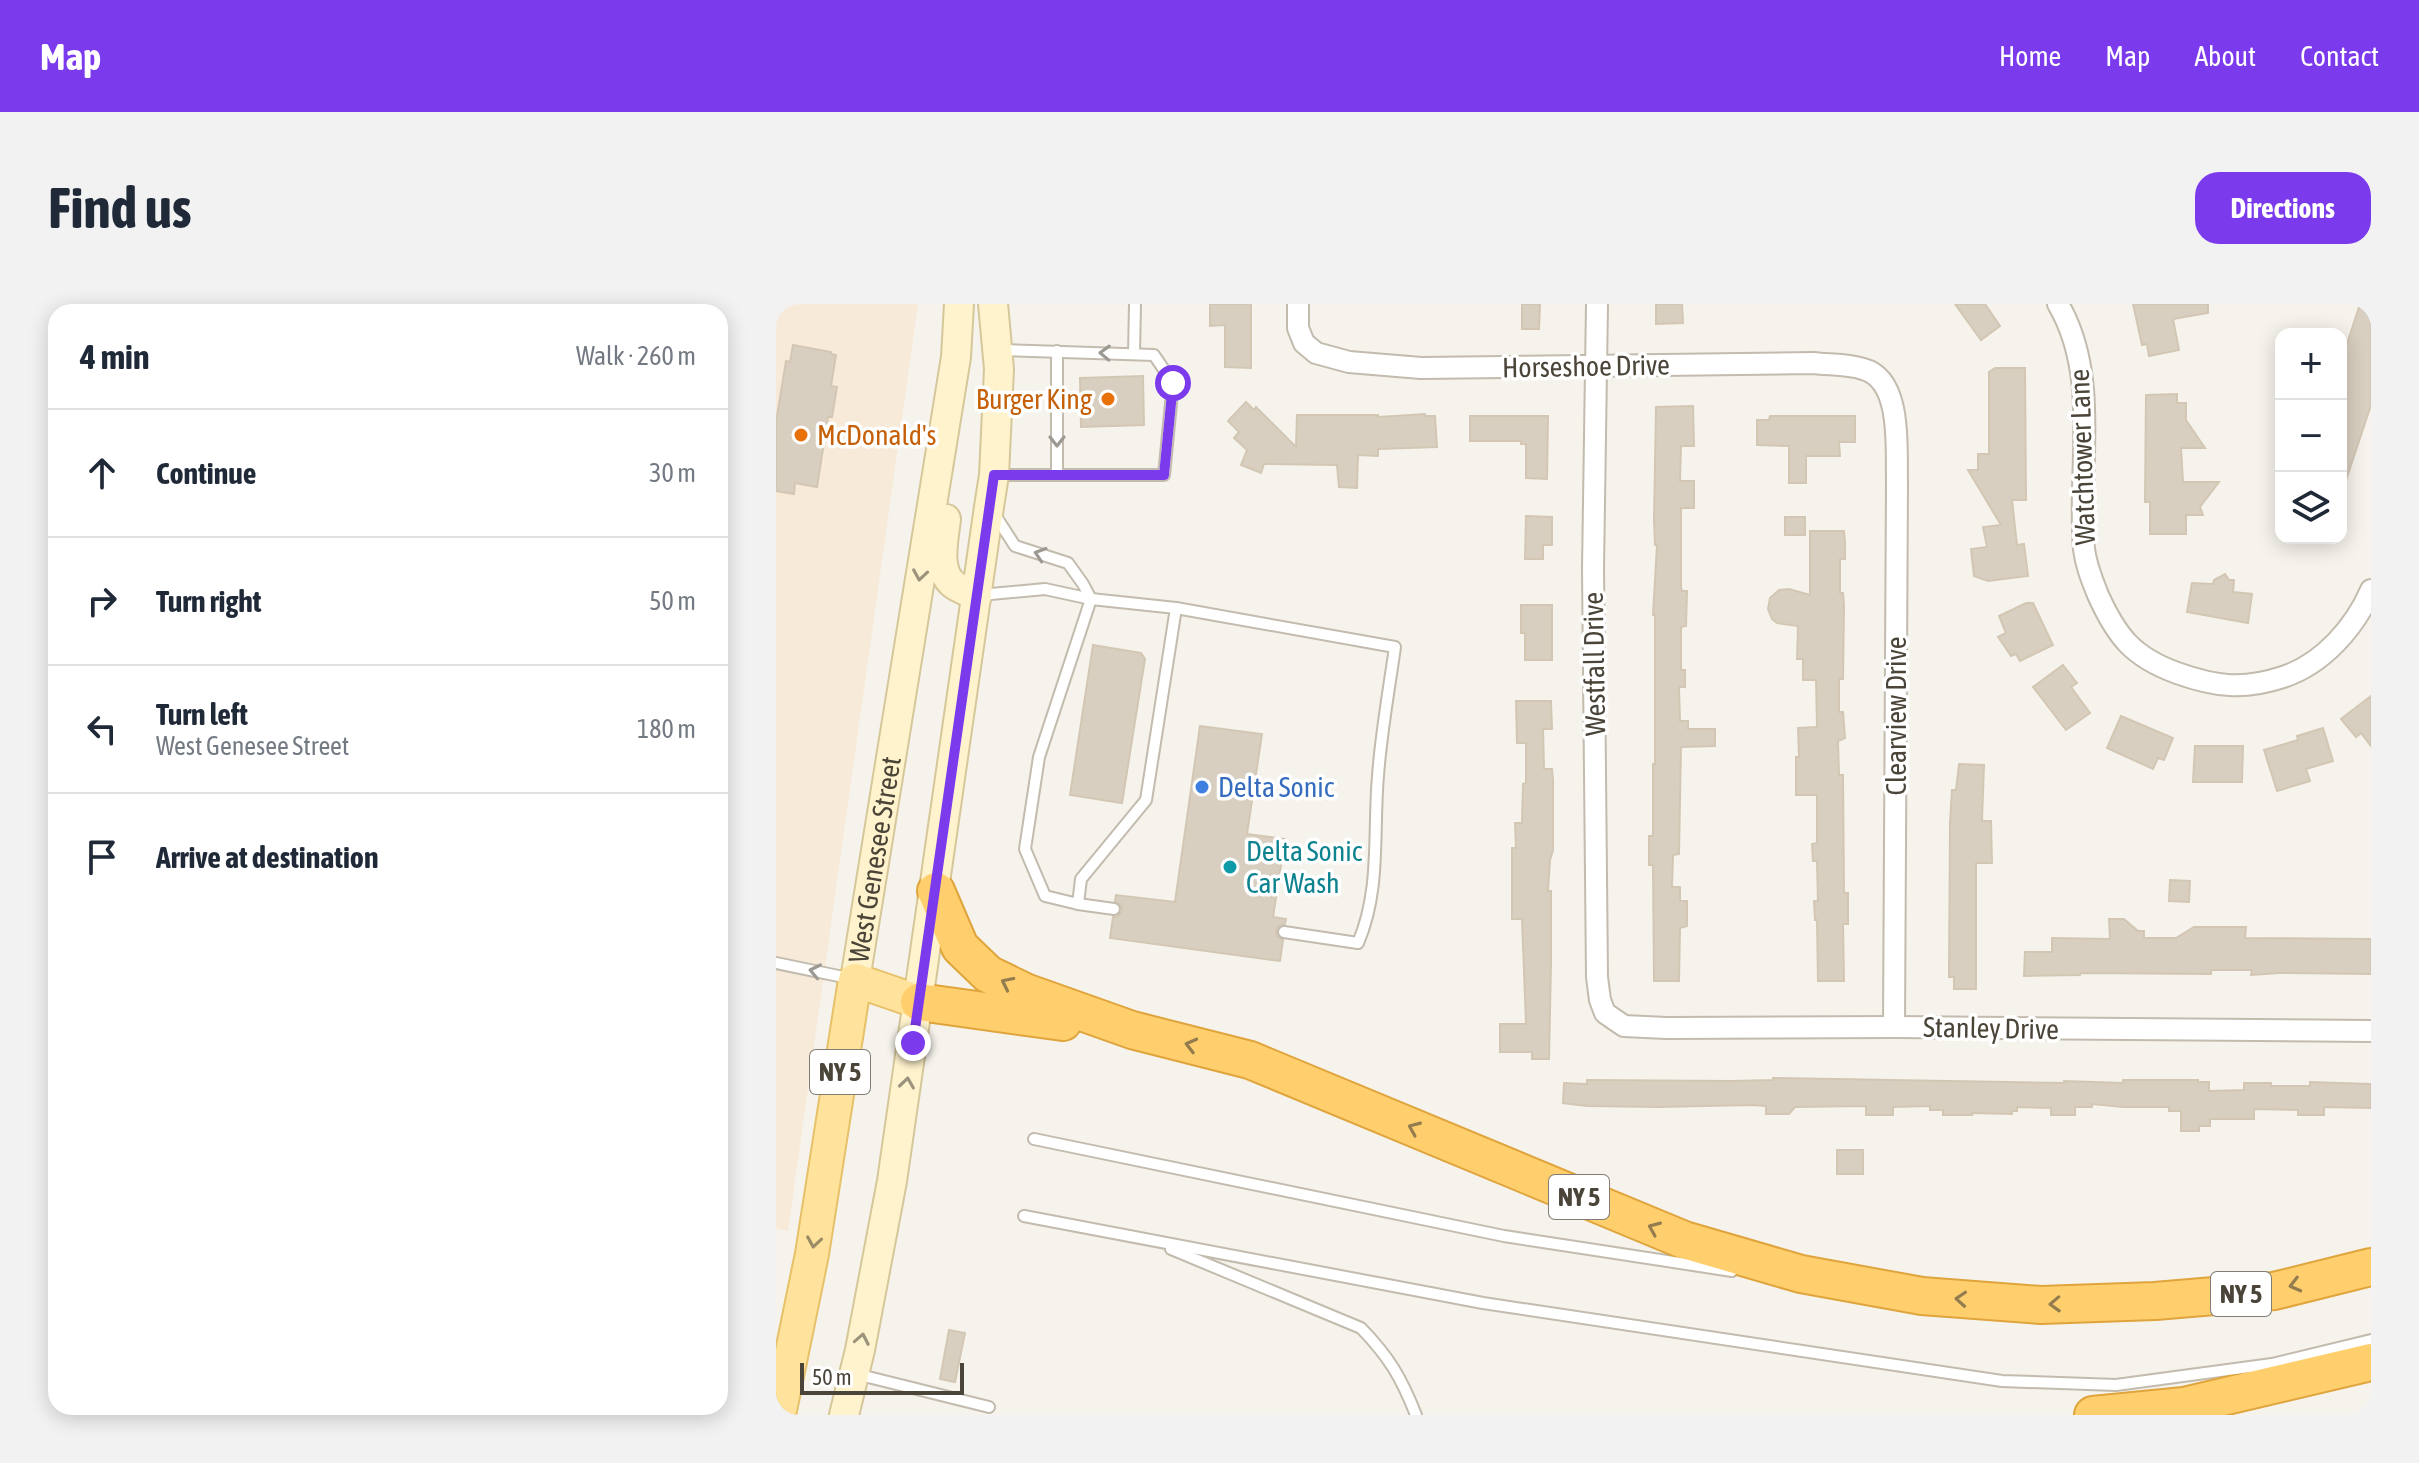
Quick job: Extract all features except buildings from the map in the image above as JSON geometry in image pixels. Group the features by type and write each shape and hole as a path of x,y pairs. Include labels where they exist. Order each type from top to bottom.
{"highway":[{"path":"936,891 960,947 988,974 1025,992 1132,1030"},
{"name":"NY 5","path":"919,1002 1132,1030 1250,1060 1684,1240 1801,1274 1919,1295 2041,1305 2155,1301 2274,1291 2371,1267"},
{"path":"2093,1415 2184,1406 2371,1362"}],"main road":[{"name":"West Genesee Street","path":"779,1415 812,1254 956,357 959,304"},
{"path":"844,1415 892,1181 994,475 999,369 993,304"},
{"path":"948,403 951,457 944,566 953,584 977,596"},
{"name":"NY 5","path":"855,980 919,1002"}],"street":[{"name":"Horseshoe Drive","path":"1298,304 1298,328 1304,343 1316,353 1349,362 1421,368 1813,363 1866,369 1883,380 1894,405"},
{"name":"Westfall Drive","path":"1597,304 1593,569 1597,977 1600,1000 1605,1013 1613,1019"},
{"name":"Watchtower Lane","path":"2058,304 2069,323 2078,358 2083,411 2084,548 2088,573 2110,621 2127,645 2152,664 2201,682 2254,686 2287,676 2322,656 2352,625 2371,590"},
{"name":"Clearview Drive","path":"1894,405 1897,482 1894,1027"},
{"name":"Stanley Drive","path":"1613,1019 1624,1026 1666,1028 2371,1031"}],"lane":[{"path":"1134,354 1135,304"},
{"path":"994,475 1164,475 1173,383 1154,355 997,350"},
{"path":"1057,351 1057,475"},
{"path":"989,507 1015,546 1068,563 1091,599 1039,757 1025,849 1045,896 1114,909"},
{"path":"977,596 1045,589 1091,599 1176,608 1395,647 1378,775 1373,889 1367,921 1358,943 1284,932"},
{"path":"1078,904 1081,879 1146,800 1176,608"},
{"path":"776,963 855,980"},
{"path":"1034,1139 1504,1236 1745,1272"},
{"path":"1024,1216 1483,1303 2002,1381 2116,1385 2272,1364 2371,1340"},
{"path":"1151,1240 1361,1328 1384,1352 1404,1384 1416,1415"},
{"path":"1761,1275 1919,1295"},
{"path":"854,1374 989,1407"}],"shaded area":[{"path":"776,304 918,304 788,1231 776,1228"}],"place":[{"name":"Burger King","path":"1108,399"},
{"name":"McDonald's","path":"801,435"},
{"name":"Delta Sonic","path":"1202,787"},
{"name":"Delta Sonic Car Wash","path":"1230,867"}],"route":[{"path":"913,1043 994,475 1164,475 1173,383"}]}
